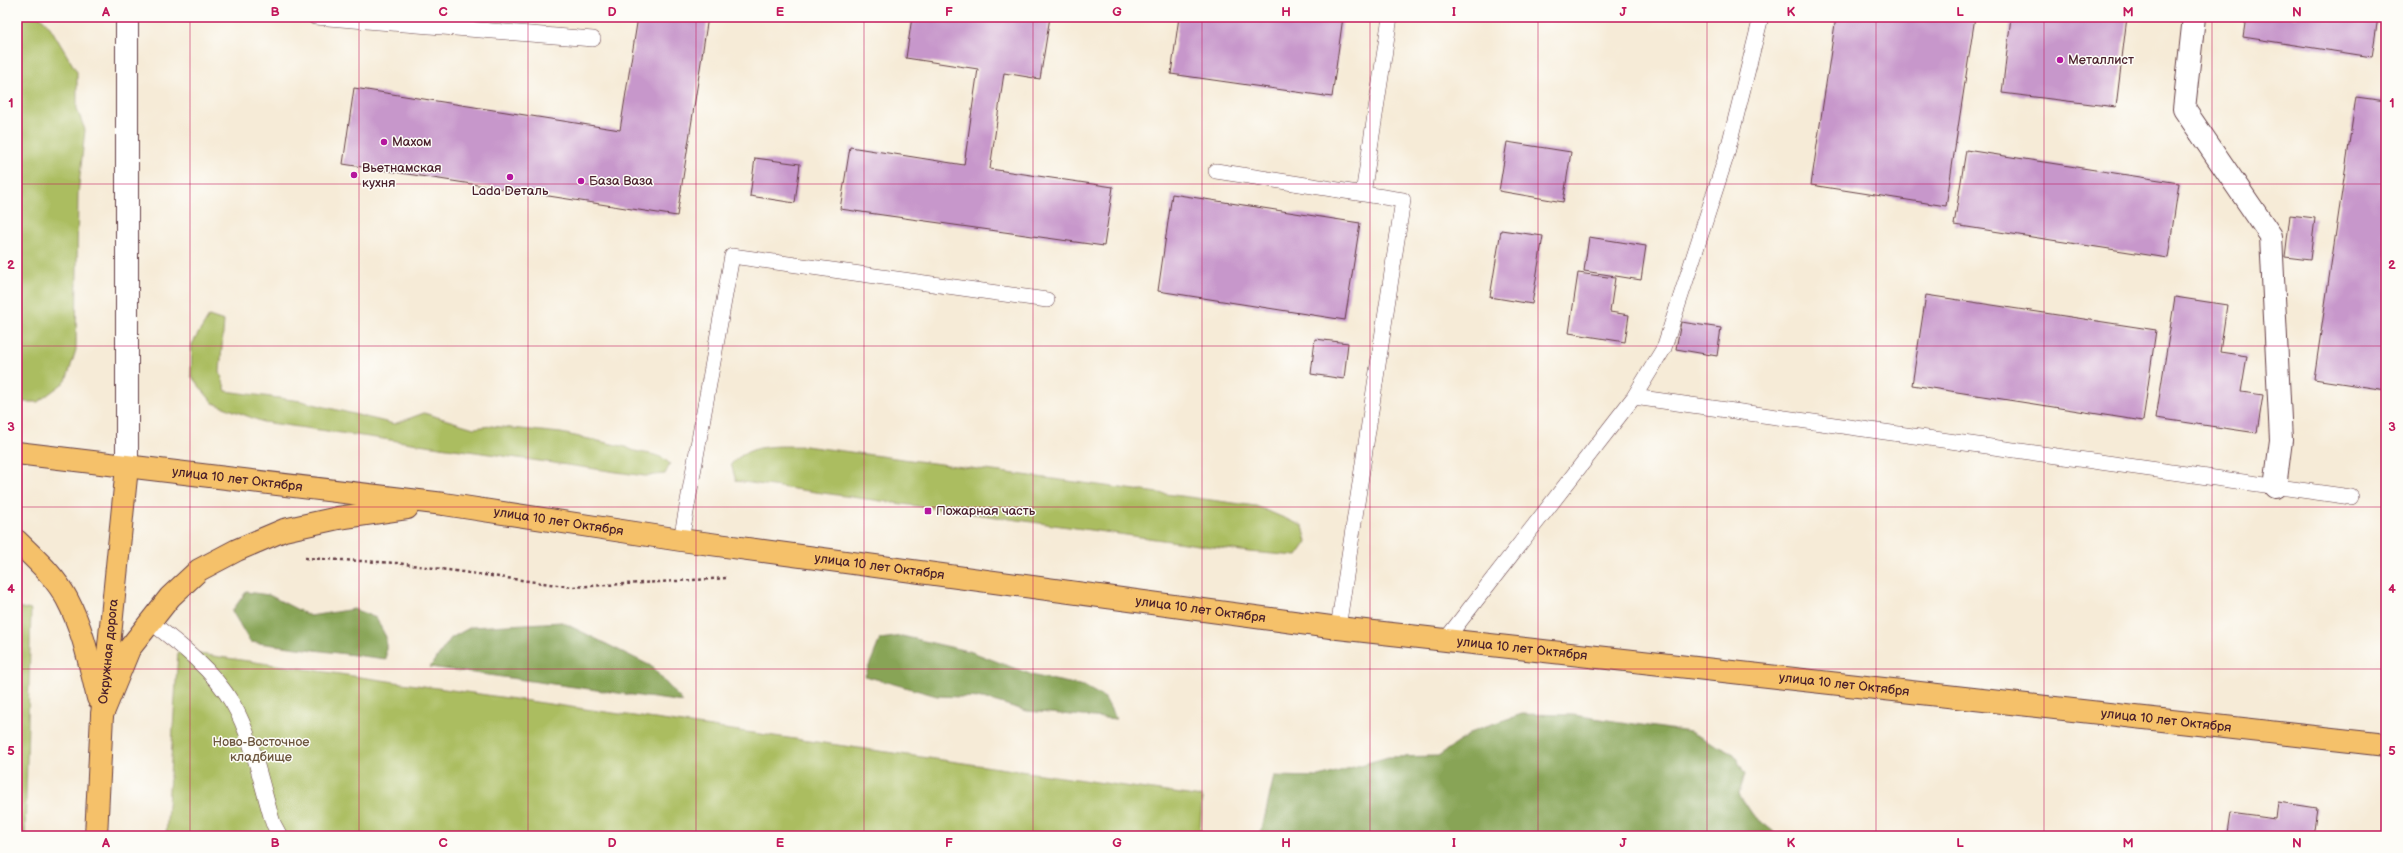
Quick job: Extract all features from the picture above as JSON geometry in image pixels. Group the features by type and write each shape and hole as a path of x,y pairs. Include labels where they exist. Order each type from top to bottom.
{"main road":[{"name":"улица 10 лет Октября","path":"17,453 444,504 681,540 1338,628 2386,745"},
{"name":"Окружная дорога","path":"96,836 102,715 127,467"},
{"path":"102,715 129,649 149,621 170,597 199,570 237,550 284,530 346,517 444,504"},
{"path":"17,542 46,570 67,599 85,645 102,715"}],"street":[{"path":"127,17 127,467"},
{"path":"2194,17 2184,108 2271,236 2281,440 2276,487"}],"lane":[{"path":"314,17 593,39"},
{"path":"1364,194 1390,17"},
{"path":"1446,639 1634,397 1666,340 1726,157 1761,17"},
{"path":"1216,172 1403,200 1338,628"},
{"path":"681,540 732,256 1048,300"},
{"path":"1634,397 2351,497"},
{"path":"149,621 177,642 212,675 233,704 244,729 273,823 280,836"}],"path":[{"path":"300,559 308,557 397,563 572,586 734,579"}],"green space":[{"path":"17,17 41,17 50,27 77,72 77,109 85,130 78,194 76,350 66,381 38,402 17,402"},
{"path":"209,316 224,321 220,372 226,391 301,401 394,424 424,413 474,428 491,426 561,433 626,447 631,450 660,457 670,464 665,474 645,476 263,422 213,403 191,376 192,344"},
{"path":"805,446 1256,506 1303,526 1307,542 1297,556 1249,552 736,481 731,464 748,452 765,447"},
{"path":"246,592 269,595 310,616 354,609 376,618 386,637 386,659 250,642 232,611"},
{"path":"17,607 31,610 25,836 17,836"},
{"path":"562,622 651,666 683,702 430,667 451,638 471,627"},
{"path":"902,636 972,652 1035,676 1084,686 1105,698 1116,719 1027,711 983,698 937,696 865,676 880,639"},
{"name":"Ново-Восточное кладбище","path":"178,651 1202,797 1200,836 166,836"},
{"path":"1522,714 1573,715 1690,732 1734,754 1745,774 1739,794 1753,815 1779,836 1259,836 1262,829 1274,776 1319,777 1388,757 1438,756 1477,729"}],"building":[{"path":"638,17 708,17 677,216 343,164 354,88 620,130"},
{"path":"912,17 1050,17 1040,79 1004,73 990,169 1113,187 1104,246 840,209 850,147 964,165 978,69 906,58"},
{"path":"1179,17 1343,17 1332,97 1171,74"},
{"path":"1836,17 1975,17 1946,206 1811,185"},
{"path":"2011,17 2127,17 2116,107 2002,93"},
{"path":"2246,17 2378,17 2372,57 2243,37"},
{"path":"2356,97 2386,101 2386,390 2314,379"},
{"path":"1507,142 1571,152 1563,202 1499,191"},
{"path":"1966,150 2179,183 2168,258 1954,225"},
{"path":"755,158 800,164 795,203 750,196"},
{"path":"1172,194 1360,223 1345,320 1158,291"},
{"path":"2290,215 2315,218 2310,260 2285,257"},
{"path":"1501,230 1543,236 1532,304 1490,297"},
{"path":"1589,237 1646,246 1641,280 1584,271"},
{"path":"1578,273 1615,278 1610,312 1629,315 1625,342 1569,333"},
{"path":"1926,295 2156,330 2143,421 1912,385"},
{"path":"2175,297 2227,305 2220,352 2247,356 2241,392 2263,395 2257,433 2156,418"},
{"path":"1681,322 1721,328 1717,356 1676,349"},
{"path":"1315,339 1348,343 1344,379 1311,374"},
{"path":"2278,802 2317,808 2313,836 2227,834 2230,813 2276,819"}],"place":[{"name":"Металлист","path":"2060,60"},
{"name":"Махом","path":"384,142"},
{"name":"Вьетнамская кухня","path":"354,175"},
{"name":"Lada Dеталь","path":"510,177"},
{"name":"База Ваза","path":"581,181"},
{"name":"Пожарная часть","path":"928,511"}]}
